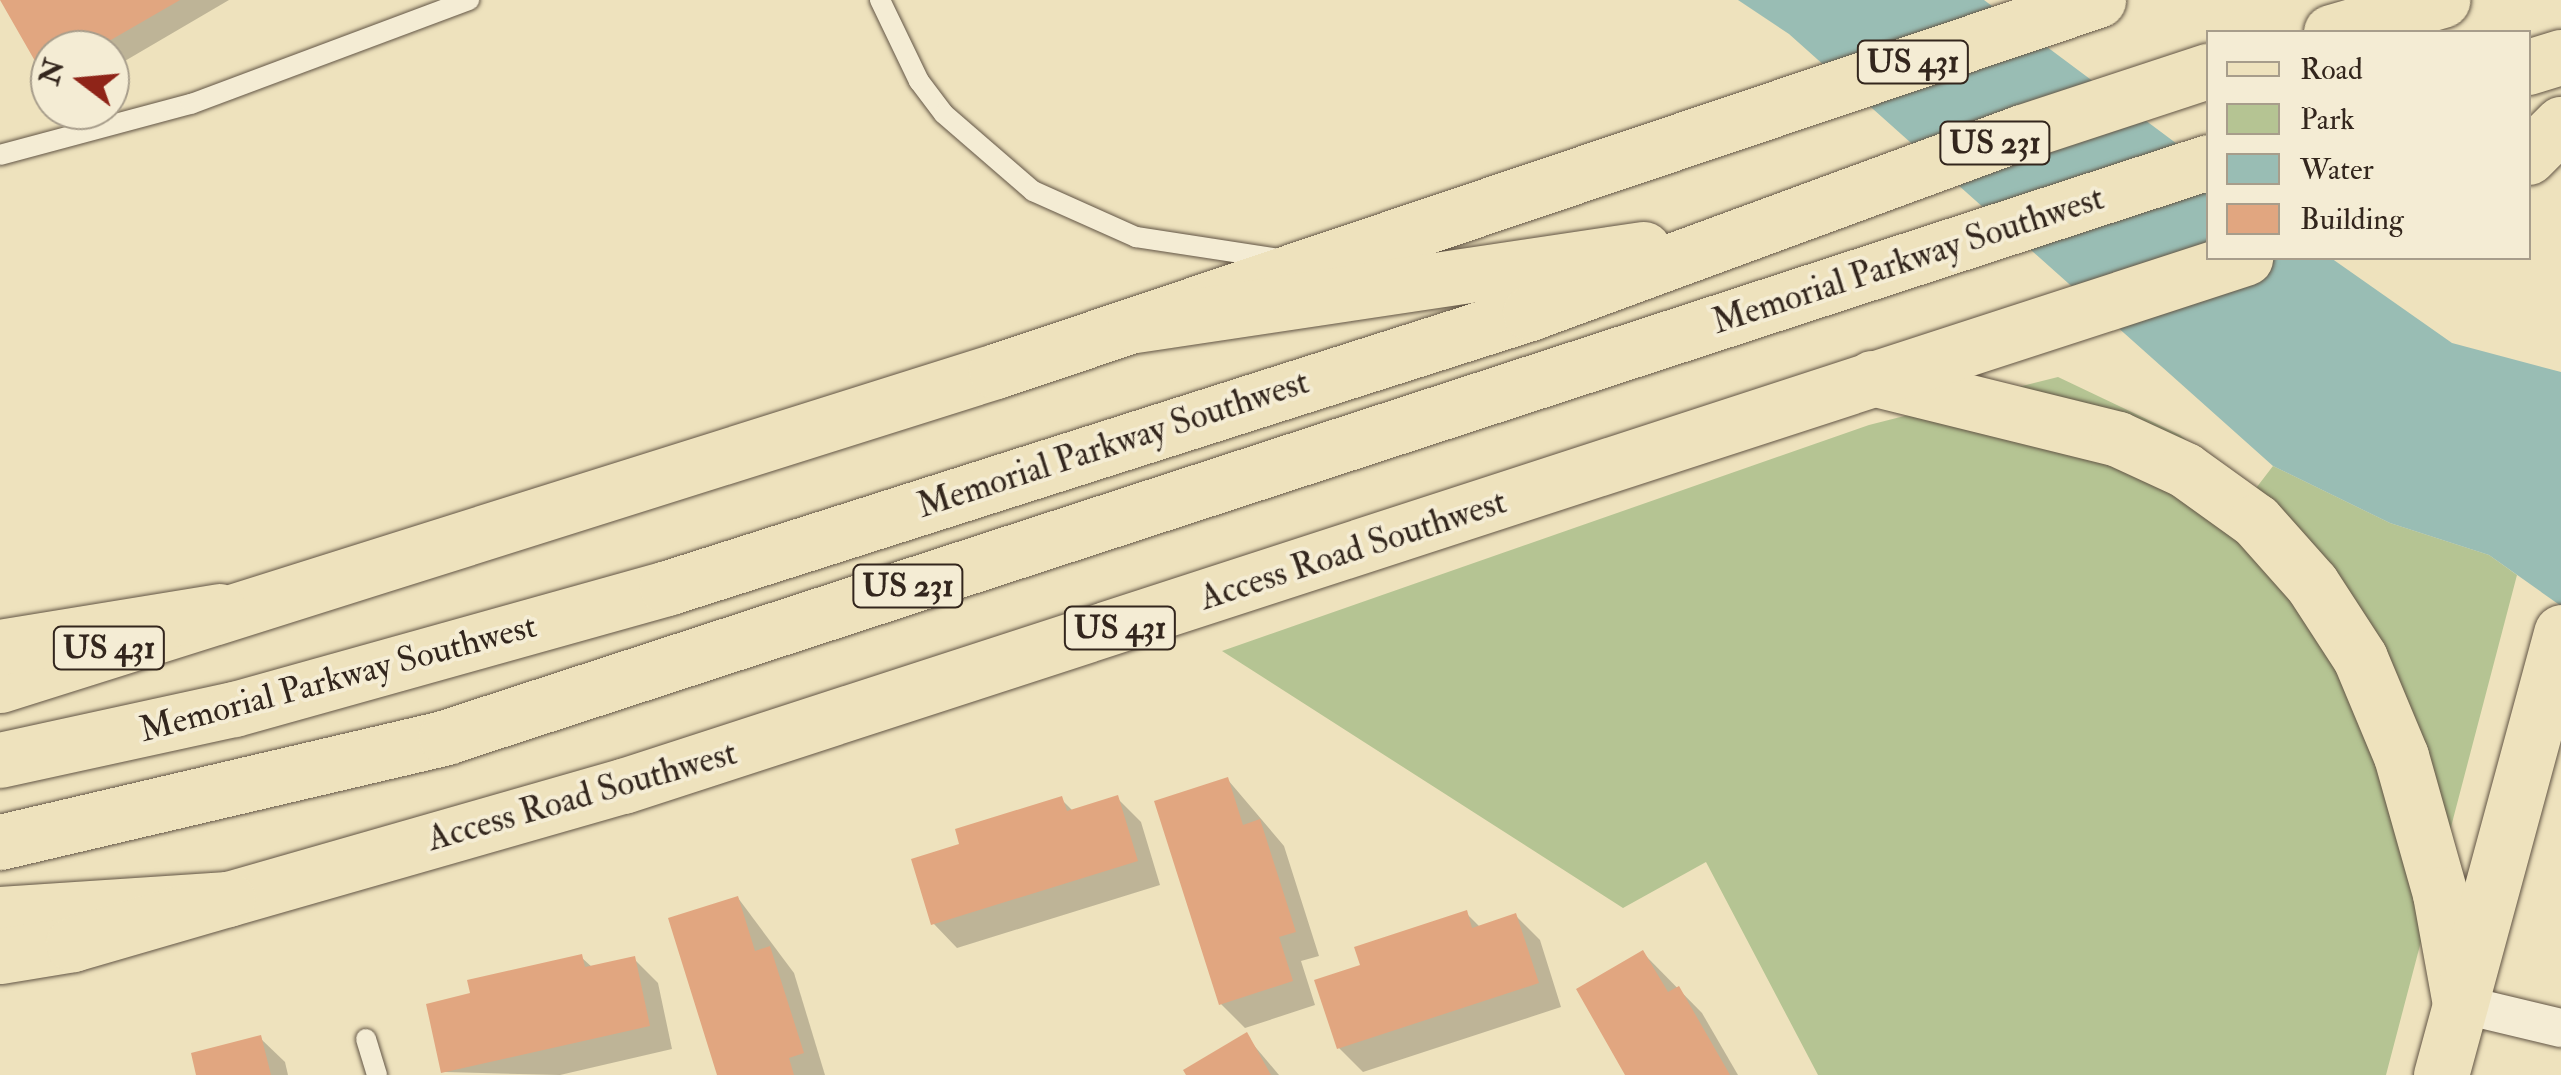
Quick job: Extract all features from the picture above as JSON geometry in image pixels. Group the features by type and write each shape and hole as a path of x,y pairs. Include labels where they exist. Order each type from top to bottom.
{"main road":[{"name":"US 431","path":"0,686 219,611 1136,325 1307,264 2098,0"},
{"path":"2337,30 2442,0"},
{"path":"2531,65 2561,58"},
{"name":"Memorial Parkway Southwest","path":"0,760 234,710 667,588 1530,313 2206,72"},
{"path":"2531,154 2561,124"},
{"name":"Memorial Parkway Southwest","path":"0,842 446,737 2206,163"},
{"path":"2531,177 2561,170"},
{"path":"1136,325 1458,272 1762,229"},
{"name":"Access Road Southwest","path":"228,899 960,681 1872,378 2007,340 2239,260"},
{"path":"1872,378 2118,438 2185,470 2256,521 2312,584 2360,658 2406,775 2440,894 2460,1004"},
{"path":"0,647 219,611"},
{"path":"2441,1075 2558,642"},
{"name":"US 431","path":"0,914 228,899"},
{"path":"0,956 72,944 228,899"}],"street":[{"path":"2460,1004 2561,1028"}],"lane":[{"path":"0,155 191,104 469,0"},
{"path":"880,0 918,81 944,114 1033,191 1136,236 1307,264"},
{"path":"366,1039 377,1075"}],"green space":[{"path":"2058,377 2180,435 2253,492 2273,466 2390,523 2489,555 2517,575 2386,1075 1818,1075 1706,862 1623,908 1222,651 1869,425"}],"water":[{"path":"1738,0 1984,0 2206,166 2206,260 2334,260 2452,343 2561,372 2561,606 2489,555 2390,523 2273,466 1789,34"}],"building":[{"path":"0,0 180,0 128,30 30,30 30,52"},
{"path":"1228,777 1243,825 1260,819 1296,932 1279,937 1293,981 1219,1005 1154,801"},
{"path":"1118,795 1138,861 931,925 911,859 959,844 955,829 1062,796 1067,811"},
{"path":"738,896 755,951 770,946 804,1053 789,1058 794,1075 717,1075 668,918"},
{"path":"1467,910 1472,928 1516,913 1539,983 1337,1049 1314,980 1360,965 1354,947"},
{"path":"1643,950 1668,992 1679,986 1730,1075 1625,1075 1576,989"},
{"path":"582,954 585,967 635,956 650,1026 441,1073 426,1004 470,993 467,980"},
{"path":"1247,1032 1271,1075 1186,1075 1183,1070"},
{"path":"261,1035 271,1075 196,1075 191,1053"}]}
